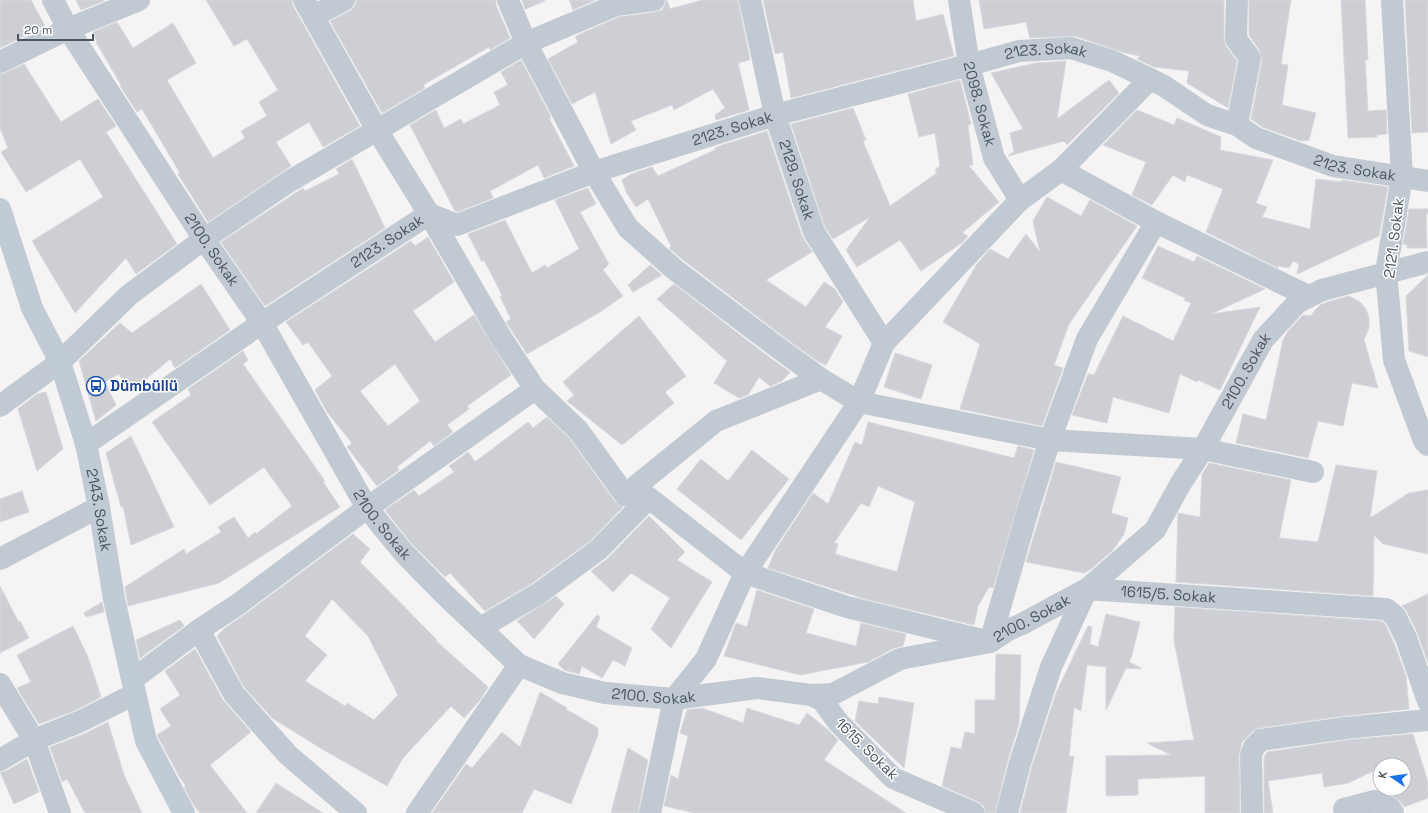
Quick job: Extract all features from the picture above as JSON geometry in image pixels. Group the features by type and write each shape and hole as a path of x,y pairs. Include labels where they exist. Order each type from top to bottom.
{"main road":[{"name":"2143. Sokak","path":"0,213 32,308 60,362 86,444 99,507 114,599 146,741 184,813"}],"street":[{"name":"2100. Sokak","path":"53,0 68,29 204,239 262,323 367,508 403,552 444,594 519,665 562,683 605,693 674,699 757,688 811,695 833,694 900,658 990,642 1008,630 1087,589 1155,530 1181,483 1203,449 1262,340 1297,303 1322,290 1428,262"},
{"path":"0,62 68,29 139,0"},
{"path":"344,0 309,8 377,130 429,214 502,339 535,389 578,430 626,495 649,498 746,573 847,607 990,642 1050,440 1087,338 1156,222"},
{"path":"508,0 526,43 594,172 628,228 674,269 822,379 858,402 1050,440 1203,449 1313,472"},
{"path":"0,406 60,362 129,295 204,239 290,181 526,43 616,6 654,0"},
{"name":"2129. Sokak","path":"750,0 775,115 814,232 884,343"},
{"name":"2098. Sokak","path":"959,0 969,65 994,158 1020,200"},
{"path":"1237,0 1236,39 1250,58 1237,125"},
{"name":"2121. Sokak","path":"1392,0 1402,177 1386,272 1394,360 1424,441 1428,445"},
{"name":"2123. Sokak","path":"86,444 262,323 429,214 457,225 594,172 775,115 1019,51 1071,48 1112,61 1164,86 1207,115 1237,125 1256,138 1333,166 1428,181"},
{"path":"654,812 674,699 706,659 746,573 858,402 884,343 1020,200 1061,170 1150,79"},
{"path":"1061,170 1156,222 1308,296"},
{"path":"626,495 716,421 822,379"},
{"path":"0,760 34,740 79,722 134,686 199,630 237,606 367,508 535,389"},
{"path":"480,628 538,594 598,550 649,498"},
{"path":"0,559 99,507"},
{"path":"1006,813 1020,763 1051,667 1087,589"},
{"name":"1615/5. Sokak","path":"1087,589 1386,610 1395,616 1406,638 1428,701"},
{"path":"199,630 234,694 288,755 356,813"},
{"path":"417,813 519,665"},
{"path":"0,684 34,740 60,813"},
{"name":"1615. Sokak","path":"811,695 822,700 838,722 893,778 974,813"},
{"path":"1252,813 1251,755 1254,747 1261,740 1346,728 1428,720"},
{"path":"1344,808 1375,800 1390,808 1393,813"}],"building":[{"path":"0,0 31,0 45,26 0,48"},
{"path":"76,0 104,0 104,1 81,10"},
{"path":"206,0 292,0 293,6 360,126 323,147 309,122 276,142 291,166 208,222 178,174 180,173 142,109 137,112 120,86 121,85 96,42 93,32 117,22 133,48 173,23 196,63 167,80 213,158 245,138 241,131 267,116 259,102 278,90 247,39 234,46"},
{"path":"356,0 496,0 496,5 510,38 490,50 489,47 423,85 425,88 382,113 330,21 350,11 355,6"},
{"path":"522,0 544,0 545,1 525,9"},
{"path":"569,0 596,0 573,10"},
{"path":"666,0 670,9 702,0 738,0 750,60 738,63 749,110 716,120 715,115 725,108 713,89 674,110 672,105 631,121 636,130 611,144 595,92 572,104 548,59 578,42 575,37 582,33 619,17 662,10"},
{"path":"763,0 913,0 916,21 943,14 954,56 791,98 783,52 775,54"},
{"path":"979,0 1224,0 1224,39 1226,46 1237,61 1228,108 1187,83 1189,71 1154,67 1137,59 1140,56 1122,52 1075,36 1030,38 1026,22 984,29"},
{"path":"1249,0 1291,0 1281,64 1288,65 1282,105 1316,113 1309,140 1301,141 1262,127 1251,119 1262,60 1260,51 1249,35"},
{"path":"1341,0 1365,0 1368,60 1365,60 1368,111 1386,110 1387,134 1377,135 1377,137 1348,138"},
{"path":"1405,0 1428,0 1428,132 1412,133"},
{"path":"521,60 551,117 549,118 574,166 544,178 538,165 490,191 493,198 457,212 455,211 410,125 436,110 444,128 461,119 463,124 500,105 494,92 508,85 501,72"},
{"path":"1066,61 1057,119 1109,80 1119,93 1067,145 1064,141 1008,156 1014,151 1010,133 1023,129 991,73 1036,63"},
{"path":"24,64 61,122 98,99 116,126 106,132 177,244 136,274 126,258 75,313 32,241 103,197 80,159 26,192 1,152 8,148 0,128 0,74"},
{"path":"960,80 971,124 968,125 973,165 969,166 999,202 962,233 968,236 963,242 921,271 900,240 857,267 846,250 870,217 833,239 825,227 791,124 853,108 866,140 863,141 890,206 937,173 935,170 940,166 935,133 919,137 908,94"},
{"path":"1137,110 1174,125 1177,118 1221,137 1220,150 1273,160 1256,203 1267,207 1262,217 1310,229 1316,179 1342,182 1342,180 1388,187 1379,236 1297,274 1299,264 1293,261 1289,268 1279,266 1278,268 1206,232 1223,189 1187,175 1185,182 1173,175 1152,205 1132,195 1146,162 1103,145"},
{"path":"767,131 802,236 812,252 766,280 806,307 824,282 835,289 843,302 825,327 842,336 826,365 817,361 780,334 669,248 671,246 648,199 636,207 626,192 622,180 631,174 652,167 658,176 715,150 715,148 722,145"},
{"path":"352,159 385,228 265,306 221,242 303,188 305,191 339,174 336,169"},
{"path":"588,188 596,204 580,212 609,264 603,270 623,296 600,312 527,354 506,322 511,319 500,297 502,295 484,260 482,262 468,234 505,220 532,273 545,265 547,268 579,249 555,200"},
{"path":"1047,197 1081,216 1090,200 1137,226 1069,324 1054,365 1063,368 1042,426 960,409 980,344 943,322 977,264 990,249 1008,259 1026,234 1040,252 1033,221"},
{"path":"1409,209 1428,209 1428,214 1426,214 1427,248 1407,248 1407,245 1403,244"},
{"path":"428,237 454,282 413,311 435,342 474,315 511,375 467,406 469,409 447,425 453,432 434,446 430,441 397,467 399,470 377,486 347,447 352,443 327,412 315,390 332,376 308,342 303,345 286,322 411,241 415,246","holes":["395,364 420,401 388,426 360,391"]},
{"path":"1158,246 1194,262 1197,256 1265,289 1211,314 1260,307 1220,390 1180,374 1169,413 1113,397 1107,423 1072,415 1088,374 1094,375 1123,316 1173,341 1191,303 1184,300 1185,298 1142,278"},
{"path":"650,265 662,275 633,292 628,285"},
{"path":"1428,275 1428,357 1409,351 1406,296"},
{"path":"201,284 230,330 175,368 170,359 131,392 119,374 105,382 116,405 96,421 79,361 120,323 132,333"},
{"path":"674,284 790,372 782,381 770,386 759,377 748,395 739,398 714,383 727,361 657,299"},
{"path":"1349,296 1360,302 1366,309 1369,318 1369,328 1364,340 1378,388 1352,383 1343,426 1318,421 1308,458 1236,443 1243,414 1266,420 1283,340 1288,331 1303,315 1310,316 1320,305"},
{"path":"639,316 686,376 665,392 674,403 622,445 567,401 574,395 563,382"},
{"path":"243,351 248,360 243,364 325,481 323,482 340,507 219,583 128,606 125,587 184,549 186,554 221,532 218,527 234,517 248,538 255,532 256,534 292,506 264,467 210,505 152,422 191,395 188,389"},
{"path":"895,353 932,365 921,399 884,387"},
{"path":"46,392 63,449 37,471 18,409 37,394"},
{"path":"547,417 569,438 615,502 623,507 590,541 531,584 485,611 450,573 445,577 412,544 385,510 414,490 419,496 454,472 449,466 468,452 475,462 528,422 533,428"},
{"path":"868,422 1014,458 1018,446 1034,450 993,588 989,587 978,606 974,625 865,599 768,568 776,549 813,493 828,504 855,442 862,445","holes":["878,486 915,502 897,572 835,554 838,544 834,543 861,503 869,507"]},
{"path":"131,436 174,527 131,545 123,506 121,507 106,453"},
{"path":"752,450 789,479 741,540 677,489 701,459 728,481"},
{"path":"1056,462 1121,477 1111,513 1128,518 1124,534 1113,550 1091,569 1084,573 1026,562"},
{"path":"1209,463 1291,480 1279,538 1318,542 1336,465 1377,471 1370,518 1409,493 1428,490 1428,554 1383,544 1374,535 1373,596 1176,582 1178,513 1200,517 1202,474"},
{"path":"22,491 29,512 0,522 0,499"},
{"path":"649,516 685,552 677,560 712,582 671,648 651,629 670,598 631,573 613,592 591,571 607,559"},
{"path":"353,534 370,549 360,562 437,640 436,641 488,687 480,700 464,718 451,706 403,758 387,786 322,749 272,718 244,687 217,636 225,628","holes":["332,599 368,636 398,695 374,720 347,703 345,706 305,681 327,655 305,636"]},
{"path":"0,586 18,621 20,621 29,638 0,653"},
{"path":"757,590 814,609 806,633 856,646 861,623 906,634 903,646 894,648 868,662 800,675 724,656 736,623 747,627"},
{"path":"1428,594 1428,663 1417,632 1406,610 1402,606"},
{"path":"556,596 564,604 534,639 517,621"},
{"path":"102,602 104,612 86,617 84,613"},
{"path":"1175,607 1381,621 1385,624 1394,643 1406,676 1409,709 1344,716 1259,728 1253,731 1242,742 1239,755 1240,813 1205,813 1205,776 1138,779 1138,795 1106,796 1106,756 1171,755 1147,743 1194,740 1174,641"},
{"path":"1106,614 1140,622 1129,662 1141,669 1126,668 1106,710 1106,667 1087,665 1081,711 1074,707 1069,756 1074,756 1066,813 1020,813 1032,766 1056,693 1088,626 1092,627 1090,644 1098,647"},
{"path":"597,615 600,617 596,627 632,648 625,666 613,660 602,678 582,666 579,674 564,670 558,664"},
{"path":"180,620 184,626 140,658 136,640"},
{"path":"73,626 88,657 101,697 74,711 39,724 17,688 31,682 17,655"},
{"path":"195,649 223,700 251,732 210,765 247,813 200,813 193,804 184,787 186,786 157,735 171,726 160,709 180,695 165,671"},
{"path":"996,654 1021,655 1019,724 1008,760 995,813 986,813 984,806 979,802 942,786 951,747 961,749 965,732 975,734 975,700 995,700"},
{"path":"540,692 567,708 566,710 598,728 598,735 571,804 534,789 522,813 432,813 466,764 472,768 502,732 520,747"},
{"path":"879,697 914,703 904,768 855,721 859,701 878,704"},
{"path":"702,708 743,723 747,708 799,725 807,713 838,740 824,760 906,813 695,813 664,806 671,775 678,779 688,736 680,733 687,710"},
{"path":"108,722 124,775 142,813 85,813 67,779 62,782 50,747 84,734"},
{"path":"1413,734 1428,782 1428,798 1404,807 1400,801 1394,797 1412,797 1412,757 1372,757 1372,772 1348,783 1324,787 1322,773 1268,781 1273,813 1264,813 1264,757 1267,752 1347,740"},
{"path":"628,748 648,760 638,813 611,813"},
{"path":"27,759 39,792 14,804 0,772 6,771"},
{"path":"276,783 323,813 256,813"}],"place":[{"name":"Dümbüllü","path":"96,386"}]}
